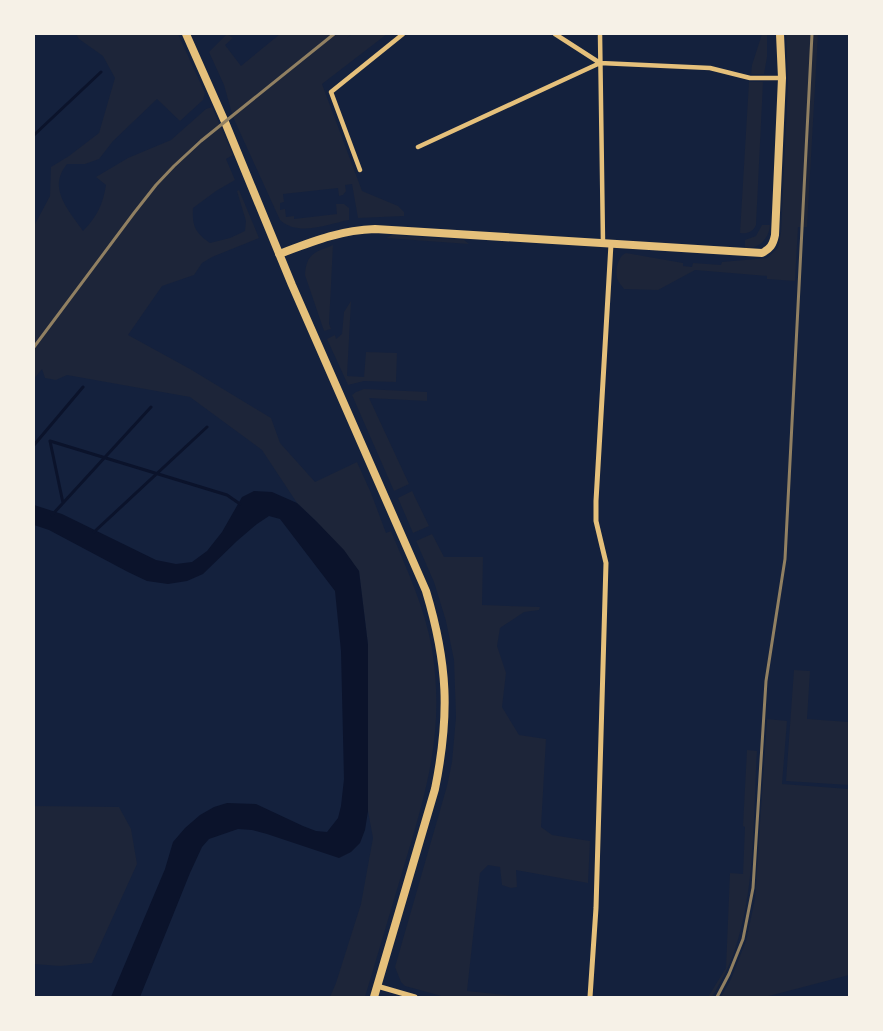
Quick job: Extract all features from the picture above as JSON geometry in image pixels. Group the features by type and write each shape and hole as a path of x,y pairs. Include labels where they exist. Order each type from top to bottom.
{"street":[{"path":"186,34 225,122 279,254 426,591 441,651 445,704 444,734 435,789 374,997"},
{"path":"360,170 331,92 403,34"},
{"path":"555,34 600,63"},
{"path":"590,997 596,908 606,563 596,521 607,244 600,34"},
{"path":"279,254 334,234 375,229 754,254 769,250 775,236 782,78 780,34"},
{"path":"418,147 600,63 710,68 750,78 782,78"},
{"path":"378,986 415,997"}],"shaded area":[{"path":"76,34 178,34 205,93 203,100 180,121 157,99 113,141 99,159 85,164 67,164 61,174 59,189 69,212 83,231 96,215 105,192 106,185 96,177 128,158 171,140 206,109 212,107 233,155 226,159 235,180 193,208 195,228 210,243 230,238 245,231 246,221 237,191 239,190 259,238 212,257 202,263 194,275 162,286 128,335 190,369 271,418 280,443 315,482 357,462 386,533 391,531 425,619 432,649 435,679 436,707 432,759 420,811 365,997 330,997 361,904 373,838 368,811 368,645 359,571 317,522 297,503 262,450 190,397 67,375 56,380 45,378 42,369 34,379 34,226 50,196 51,167 99,133 115,78 103,56 79,39"},
{"path":"227,34 233,38 225,45 241,66 280,34 351,34 347,38 352,34 387,34 322,84 362,191 398,206 404,212 404,216 358,218 352,184 345,185 346,191 343,195 339,196 338,188 283,194 284,202 280,203 280,210 285,209 286,217 294,216 294,219 337,214 336,204 344,204 349,208 349,220 304,229 288,225 280,220 233,117 224,85 209,52"},
{"path":"762,34 767,34 767,57 764,74 751,74 752,65"},
{"path":"786,34 818,34 807,227 798,227 795,281 767,279 767,276 695,270 658,290 624,289 616,275 616,271 619,260 626,253 683,263 683,266 692,267 693,263 721,265 722,262 767,258 778,248 781,233 788,84"},
{"path":"749,82 763,82 756,225 747,233 740,233"},
{"path":"762,225 770,225 768,235 759,245 745,248 745,240 756,236"},
{"path":"392,235 464,240 469,244 386,238"},
{"path":"333,245 329,324 331,329 324,331 305,275 307,262 313,254"},
{"path":"351,301 347,376 364,377 366,352 397,353 396,382 364,381 348,385 327,339 335,335 336,339 342,334 344,312"},
{"path":"364,389 427,392 427,401 369,398 409,484 394,491 352,395"},
{"path":"254,491 272,492 297,503 344,550 359,571 368,645 368,811 365,830 360,843 351,852 339,858 252,830 238,829 209,839 202,847 190,873 140,997 111,997 165,869 173,842 200,815 214,807 227,803 256,804 303,826 316,831 327,832 338,818 344,779 341,651 335,591 280,519 269,516 257,524 203,574 187,581 168,584 147,581 49,530 34,525 34,505 62,514 156,560 176,564 192,562 207,551 222,532 242,497"},
{"path":"412,491 429,526 413,533 398,498"},
{"path":"432,534 444,557 483,557 482,605 540,607 539,610 524,612 500,628 497,646 506,673 502,707 519,735 546,739 541,827 552,835 590,841 588,883 516,870 517,887 511,888 502,885 500,867 488,865 480,873 467,991 525,997 445,997 405,986 401,982 395,967 447,786 452,762 456,717 454,660 446,621 434,582 416,541"},
{"path":"794,670 810,671 807,719 849,722 849,785 786,781"},
{"path":"767,719 787,721 782,784 849,789 849,975 765,997 721,997 731,979 746,941 755,899"},
{"path":"747,750 757,751 752,853 746,904 730,964 712,997 708,997 726,968 730,873 743,874 745,827 743,826"},
{"path":"34,806 119,807 131,829 137,864 92,963 60,966 34,964"}],"waterway":[{"path":"34,135 101,72"},
{"path":"34,445 83,387"},
{"path":"52,515 151,407"},
{"path":"94,532 207,427"},
{"path":"63,503 50,441 227,495 240,504"}],"railway":[{"path":"34,347 134,213 174,166 201,141 334,34"},
{"path":"717,997 729,974 743,939 753,888 766,681 785,559 812,34"}]}
